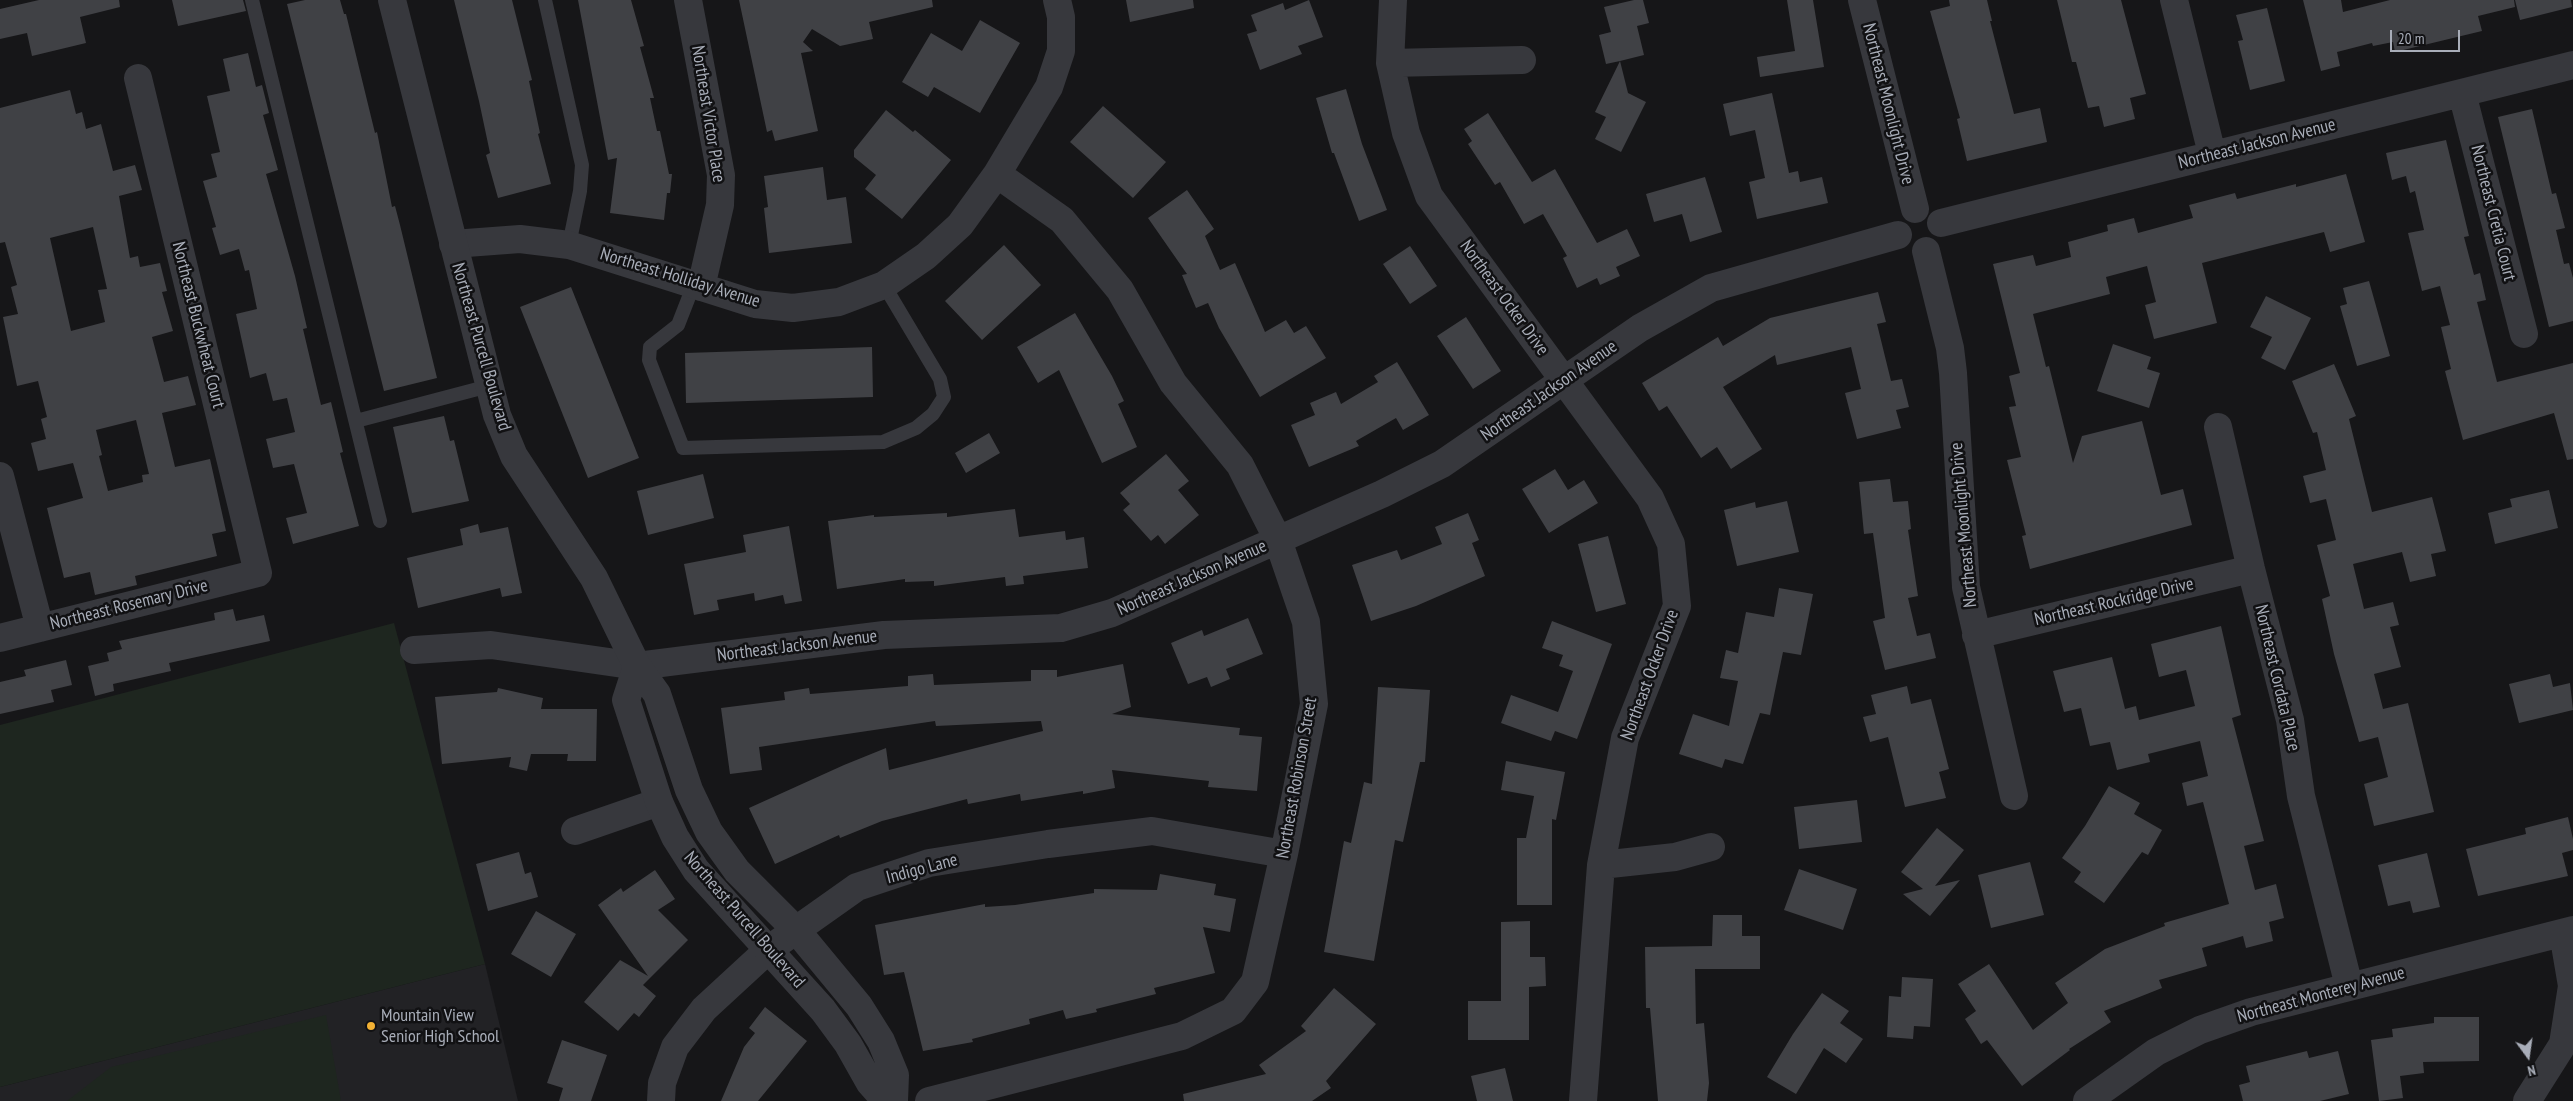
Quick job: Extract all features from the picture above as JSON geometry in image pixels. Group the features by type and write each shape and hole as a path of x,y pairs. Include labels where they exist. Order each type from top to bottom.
{"street":[{"name":"Northeast Purcell Boulevard","path":"392,0 489,386 497,415 514,456 594,578 637,666 657,694 689,790 709,832 738,871 797,931 859,1006 881,1041 895,1075 894,1101"},
{"name":"Northeast Victor Place","path":"688,0 713,124 721,175 720,205 697,286"},
{"name":"Northeast Holliday Avenue","path":"453,244 520,239 570,245 755,304 793,308 839,302 884,285 926,256 960,225 997,174 1050,87 1061,51 1061,17 1057,0"},
{"name":"Northeast Ocker Drive","path":"1393,0 1390,63 1406,133 1429,196 1650,498 1671,544 1677,606 1625,738 1601,865 1583,1101"},
{"name":"Northeast Moonlight Drive","path":"1862,0 1915,208"},
{"path":"2174,0 2212,154"},
{"path":"1390,63 1522,60"},
{"name":"Northeast Jackson Avenue","path":"1941,223 2573,65"},
{"name":"Northeast Buckwheat Court","path":"138,78 258,572"},
{"name":"Northeast Cretia Court","path":"2462,93 2524,334"},
{"name":"Northeast Robinson Street","path":"929,1101 1182,1036 1233,1011 1255,982 1284,854 1314,704 1306,622 1278,540 1240,465 1173,383 1120,290 1062,220 997,174"},
{"path":"1915,208 1928,209 1934,213 1941,223 1941,237 1938,244 1926,251 1912,251 1901,242 1898,236 1898,228 1903,216 1915,208"},
{"name":"Northeast Jackson Avenue","path":"414,650 491,645 637,666 884,635 1061,628 1112,614 1382,494 1442,464 1640,328 1711,288 1898,236"},
{"name":"Northeast Moonlight Drive","path":"1926,251 1950,348 1953,373 1966,587 2014,796"},
{"name":"Northeast Cordata Place","path":"2218,427 2251,569 2290,720 2301,796 2349,986"},
{"path":"0,476 40,628"},
{"name":"Northeast Rockridge Drive","path":"1976,635 2251,569"},
{"name":"Northeast Rosemary Drive","path":"0,638 258,572"},
{"name":"Northeast Purcell Boulevard","path":"637,666 626,700 659,802 675,837 696,870 823,1010 848,1044 870,1083 886,1101"},
{"path":"575,831 659,802"},
{"name":"Indigo Lane","path":"661,1101 662,1083 675,1047 704,1009 768,950 857,888 929,863 1048,844 1152,831 1284,854"},
{"path":"1601,865 1675,857 1711,846"},
{"path":"2527,1101 2563,1044 2572,986 2568,931"},
{"name":"Northeast Monterey Avenue","path":"2088,1101 2156,1052 2200,1030 2251,1012 2568,931"}],"lane":[{"path":"252,0 380,520"},
{"path":"545,0 582,165 580,190 570,245"},
{"path":"697,286 678,325 650,347 649,360 683,448 883,442 916,428 933,414 944,397 940,379 884,285"},
{"path":"356,421 489,386"}],"shaded area":[{"path":"394,623 485,964 0,1087 0,725"},
{"name":"Mountain View Senior High School","path":"485,964 518,1101 0,1101 0,1087"},
{"path":"326,1015 341,1101 67,1101 111,1067"}],"building":[{"path":"39,0 119,0 120,7 80,17 86,43 32,56 27,33 0,39 0,9"},
{"path":"172,0 243,0 246,11 178,26"},
{"path":"305,0 340,0 344,14 346,14 375,133 377,132 392,207 395,206 437,378 384,391 287,4"},
{"path":"454,0 512,0 532,80 529,81 540,133 538,134 551,184 498,198 486,155 490,153 479,101"},
{"path":"578,0 631,0 644,46 640,47 654,98 650,98 657,131 660,131 669,174 672,174 670,193 667,193 664,220 610,213 617,158 608,160"},
{"path":"739,0 932,0 933,7 869,22 873,39 840,46 812,29 803,42 813,51 801,53 818,131 775,141 772,130 767,132"},
{"path":"1126,0 1193,0 1194,8 1130,22"},
{"path":"1309,0 1323,37 1298,46 1302,54 1260,70 1247,34 1257,31 1251,15 1283,3 1285,10"},
{"path":"1634,0 1643,0 1649,23 1637,26 1644,55 1606,64 1599,35 1611,32 1604,7"},
{"path":"1787,0 1813,0 1824,67 1760,77 1757,57 1795,51"},
{"path":"1949,0 1987,0 1992,21 1990,21 2014,114 2040,108 2047,142 1967,161 1957,119 1960,118 1930,11 1950,6"},
{"path":"2057,0 2121,0 2146,94 2130,98 2135,119 2104,127 2099,106 2088,108 2076,62 2072,62"},
{"path":"2303,0 2341,0 2343,12 2390,0 2514,0 2515,7 2478,16 2482,31 2395,52 2393,42 2373,46 2372,43 2337,52 2340,66 2321,71"},
{"path":"2515,0 2571,0 2572,7 2520,20"},
{"path":"2267,8 2285,81 2250,90 2238,41 2243,40 2236,15"},
{"path":"980,20 1020,43 980,113 934,87 928,97 902,82 931,33 962,51"},
{"path":"248,53 256,87 262,85 269,113 263,115 278,170 266,174 295,276 307,328 303,329 321,405 331,402 343,452 340,453 359,526 293,544 286,518 307,513 294,464 273,468 266,439 295,432 287,398 273,401 266,373 250,378 236,314 257,309 249,270 245,271 239,249 220,255 212,228 216,227 203,181 217,177 211,154 220,152 207,96 230,91 223,59"},
{"path":"1620,61 1628,93 1646,102 1621,152 1595,139 1606,117 1595,112"},
{"path":"1346,89 1362,144 1387,210 1359,221 1334,153 1332,153 1316,98"},
{"path":"70,90 76,114 82,112 86,129 101,124 113,171 135,165 142,190 119,196 130,258 138,256 140,267 160,263 167,291 162,292 173,331 152,337 164,382 188,376 196,405 162,413 175,467 210,459 226,531 212,534 217,556 135,576 137,585 95,595 90,572 64,578 47,508 83,498 73,463 38,471 31,443 46,439 41,419 47,417 38,381 17,386 3,317 18,314 11,287 17,285 5,242 0,243 0,108","holes":["93,227 107,289 98,290 105,322 71,331 50,238","136,420 149,474 142,475 143,482 108,491 99,456 102,455 96,430"]},
{"path":"1772,93 1789,173 1798,171 1800,182 1822,177 1828,203 1757,219 1749,182 1765,178 1755,130 1730,136 1723,104"},
{"path":"1103,106 1166,162 1133,198 1070,142"},
{"path":"2532,109 2552,194 2556,193 2565,228 2556,230 2564,264 2569,263 2573,278 2573,321 2549,327 2498,117"},
{"path":"886,110 913,132 915,130 951,160 902,219 865,189 876,175 854,157 854,150"},
{"path":"1488,113 1532,182 1555,169 1597,243 1627,229 1640,256 1616,267 1620,276 1600,285 1597,278 1577,288 1563,258 1567,256 1543,214 1524,224 1500,182 1495,185 1468,144 1472,141 1464,129"},
{"path":"2446,140 2469,236 2464,237 2474,275 2480,273 2486,300 2477,302 2497,382 2573,363 2573,459 2567,460 2554,413 2463,440 2445,371 2451,369 2441,327 2450,325 2440,286 2422,291 2408,233 2424,230 2415,191 2410,193 2406,176 2392,180 2386,153"},
{"path":"823,167 827,200 846,197 852,243 769,253 764,208 768,207 764,176"},
{"path":"2346,174 2365,242 2330,252 2324,232 2202,263 2217,323 2154,339 2145,305 2156,302 2147,266 2106,277 2110,294 2033,314 2046,367 2049,366 2073,463 2082,436 2142,421 2161,495 2183,489 2192,525 2030,569 2022,536 2026,535 2007,460 2021,457 2009,407 2016,406 2009,376 2020,373 1993,264 2033,255 2036,266 2071,257 2068,242 2108,231 2107,225 2134,218 2138,233 2193,218 2189,205 2235,193 2237,199"},
{"path":"1705,177 1722,232 1690,242 1682,214 1654,222 1646,194"},
{"path":"1187,190 1214,229 1205,236 1220,270 1235,263 1265,332 1286,320 1294,333 1306,326 1326,358 1260,397 1219,328 1208,303 1196,308 1182,275 1187,274 1148,218"},
{"path":"1004,245 1041,285 982,340 945,301"},
{"path":"1410,246 1437,286 1410,304 1383,264"},
{"path":"2369,281 2390,356 2357,366 2340,306 2347,304 2343,288"},
{"path":"571,287 639,458 588,478 520,307"},
{"path":"1878,292 1886,322 1877,324 1891,381 1902,379 1909,407 1896,410 1901,428 1857,439 1845,393 1861,389 1851,347 1777,365 1775,355 1723,387 1762,449 1731,469 1717,447 1701,458 1667,406 1659,411 1642,383 1718,337 1723,346 1770,318"},
{"path":"2266,296 2311,318 2285,370 2261,358 2272,337 2250,327"},
{"path":"1075,313 1112,376 1124,401 1118,404 1137,447 1102,463 1059,370 1038,383 1017,347"},
{"path":"1466,317 1501,371 1473,389 1437,336"},
{"path":"2113,344 2151,357 2147,369 2160,373 2149,408 2097,391"},
{"path":"872,347 873,397 686,403 685,353"},
{"path":"1397,362 1429,415 1403,430 1396,418 1356,441 1359,446 1309,467 1291,425 1315,415 1310,403 1336,392 1341,404 1378,382 1374,376"},
{"path":"2334,364 2356,416 2349,419 2372,512 2432,497 2446,551 2431,554 2436,576 2410,582 2402,552 2353,564 2364,609 2393,602 2399,625 2390,627 2401,667 2374,674 2383,709 2408,703 2434,812 2374,826 2364,784 2388,777 2378,737 2359,742 2334,654 2322,599 2330,596 2317,545 2336,540 2326,499 2310,503 2303,476 2326,470 2317,432 2313,433 2292,381"},
{"path":"444,416 450,441 454,440 469,501 412,513 393,427"},
{"path":"989,433 1000,453 966,473 955,453"},
{"path":"1166,454 1189,481 1178,490 1199,515 1165,544 1158,535 1151,541 1123,510 1130,504 1120,493"},
{"path":"1555,469 1568,490 1584,480 1598,503 1549,533 1522,489"},
{"path":"703,474 714,518 648,535 637,491"},
{"path":"1890,479 1893,502 1908,501 1911,529 1908,530 1918,596 1908,598 1917,636 1930,633 1936,658 1885,670 1873,621 1885,618 1873,533 1864,534 1859,482"},
{"path":"2549,490 2558,528 2495,544 2488,513 2512,507 2510,499"},
{"path":"1787,501 1799,552 1737,566 1724,510 1755,502 1756,508"},
{"path":"1015,509 1019,537 1065,531 1066,540 1084,537 1088,568 1023,576 1024,584 1006,586 1005,577 934,586 934,581 905,582 905,579 837,589 828,521 874,515 874,517 947,513 947,517"},
{"path":"1468,513 1479,540 1472,543 1485,576 1416,606 1371,621 1352,565 1397,550 1401,560 1442,544 1435,527"},
{"path":"478,524 480,533 508,527 522,593 502,597 500,588 418,608 407,558 463,545 460,529"},
{"path":"789,526 802,601 785,604 783,595 755,601 754,593 717,600 719,610 694,615 684,564 746,552 743,535"},
{"path":"1608,536 1626,604 1596,612 1578,544"},
{"path":"1779,588 1813,594 1801,655 1783,652 1770,715 1760,713 1743,764 1725,759 1722,768 1679,754 1693,714 1729,726 1738,681 1720,678 1726,650 1738,653 1746,612 1774,617"},
{"path":"233,609 236,621 264,615 270,641 169,663 171,671 113,684 114,691 95,696 88,666 109,661 107,653 122,649 119,641 215,620 214,613"},
{"path":"1248,618 1263,654 1226,669 1230,679 1211,687 1207,677 1188,684 1171,643 1202,630 1204,636"},
{"path":"1552,621 1612,644 1577,739 1555,731 1551,741 1501,723 1511,695 1558,712 1573,671 1559,666 1563,655 1542,648"},
{"path":"2221,626 2241,715 2232,718 2264,841 2244,846 2255,890 2276,884 2284,918 2269,922 2273,941 2246,948 2243,936 2202,948 2207,966 2159,980 2162,988 2104,1011 2111,1022 2069,1049 2022,1086 1987,1040 1981,1044 1965,1019 1976,1011 1958,984 1989,964 2033,1030 2068,1003 2055,983 2105,949 2165,926 2164,923 2229,904 2203,802 2187,806 2182,783 2208,776 2200,741 2148,754 2150,762 2117,770 2110,742 2090,746 2081,708 2064,712 2053,671 2112,657 2125,709 2136,706 2139,720 2195,706 2186,670 2159,677 2151,644"},
{"path":"66,660 72,685 51,690 54,702 0,714 0,682 26,676 24,670"},
{"path":"1123,664 1131,707 1112,714 1240,728 1239,735 1262,737 1257,791 1208,787 1209,781 1112,770 1115,788 1083,794 1083,791 1021,801 1020,794 968,804 967,799 882,821 840,838 839,835 775,864 749,808 886,748 889,770 1043,731 1041,721 936,726 935,721 759,747 762,770 730,774 721,708 785,700 784,692 809,688 810,694 908,686 908,676 933,674 934,685 1031,681 1031,670 1057,670 1057,677"},
{"path":"2550,674 2553,687 2570,683 2573,710 2519,723 2509,684"},
{"path":"1907,686 1911,704 1931,699 1949,769 1939,772 1946,798 1905,807 1888,737 1870,742 1863,717 1876,714 1871,695"},
{"path":"1378,687 1430,690 1425,762 1420,762 1403,842 1395,840 1374,961 1324,952 1344,841 1351,843 1364,782 1372,784"},
{"path":"498,688 543,698 541,709 597,709 596,761 567,761 568,754 531,754 527,771 509,767 511,757 442,764 435,697 497,692"},
{"path":"1506,761 1565,772 1556,820 1552,819 1552,905 1517,905 1517,838 1526,838 1534,796 1501,790"},
{"path":"2109,786 2140,803 2134,814 2162,830 2148,855 2142,852 2104,903 2074,882 2081,872 2062,858 2085,826"},
{"path":"1857,800 1862,842 1799,849 1794,807"},
{"path":"2568,817 2573,839 2573,850 2562,853 2568,876 2478,896 2466,849 2526,834 2525,828"},
{"path":"1937,828 1964,850 1935,886 1960,880 1930,916 1903,894 1923,889 1901,872"},
{"path":"519,852 525,874 531,872 538,897 488,911 476,864"},
{"path":"2427,853 2440,907 2413,913 2410,901 2388,906 2378,865"},
{"path":"2030,862 2044,915 1991,928 1978,875"},
{"path":"1799,869 1857,889 1843,930 1784,910"},
{"path":"655,870 675,899 658,910 688,940 643,985 656,996 639,1017 634,1013 618,1031 584,1002 620,960 648,976 598,905 621,888 623,892"},
{"path":"1160,874 1216,884 1214,895 1236,899 1230,932 1203,927 1215,973 1154,988 1156,994 1096,1009 1097,1012 1066,1019 1063,1010 1029,1019 1030,1024 972,1039 973,1042 923,1051 904,972 884,975 875,925 985,904 985,907 1015,905 1094,893 1094,889 1157,890"},
{"path":"536,911 576,934 551,977 511,954"},
{"path":"1713,915 1742,915 1742,936 1760,936 1760,969 1695,969 1696,1024 1704,1023 1709,1083 1707,1101 1658,1101 1650,1008 1646,1008 1645,947 1712,946"},
{"path":"1530,921 1530,957 1545,957 1546,986 1529,987 1529,1040 1468,1040 1468,1001 1501,1001 1501,922"},
{"path":"1902,977 1933,979 1930,1027 1914,1026 1913,1039 1887,1037 1889,996 1901,997"},
{"path":"1334,988 1376,1024 1326,1081 1331,1088 1312,1101 1184,1101 1183,1094 1266,1074 1259,1065 1306,1031 1301,1026"},
{"path":"1822,993 1849,1011 1840,1023 1863,1039 1846,1063 1824,1048 1796,1094 1767,1077 1793,1034"},
{"path":"765,1007 807,1041 758,1101 721,1101 744,1047 755,1033 749,1028"},
{"path":"2434,1017 2479,1017 2479,1061 2423,1062 2424,1073 2400,1076 2403,1098 2379,1101 2371,1040 2393,1037 2392,1029 2434,1023"},
{"path":"562,1040 607,1055 591,1101 559,1101 563,1088 547,1083"},
{"path":"2307,1051 2309,1058 2338,1051 2349,1094 2320,1101 2243,1101 2239,1085 2250,1082 2246,1066"},
{"path":"1505,1068 1513,1101 1477,1101 1471,1076"}],"place":[{"name":"Mountain View Senior High School","path":"371,1026"}]}
